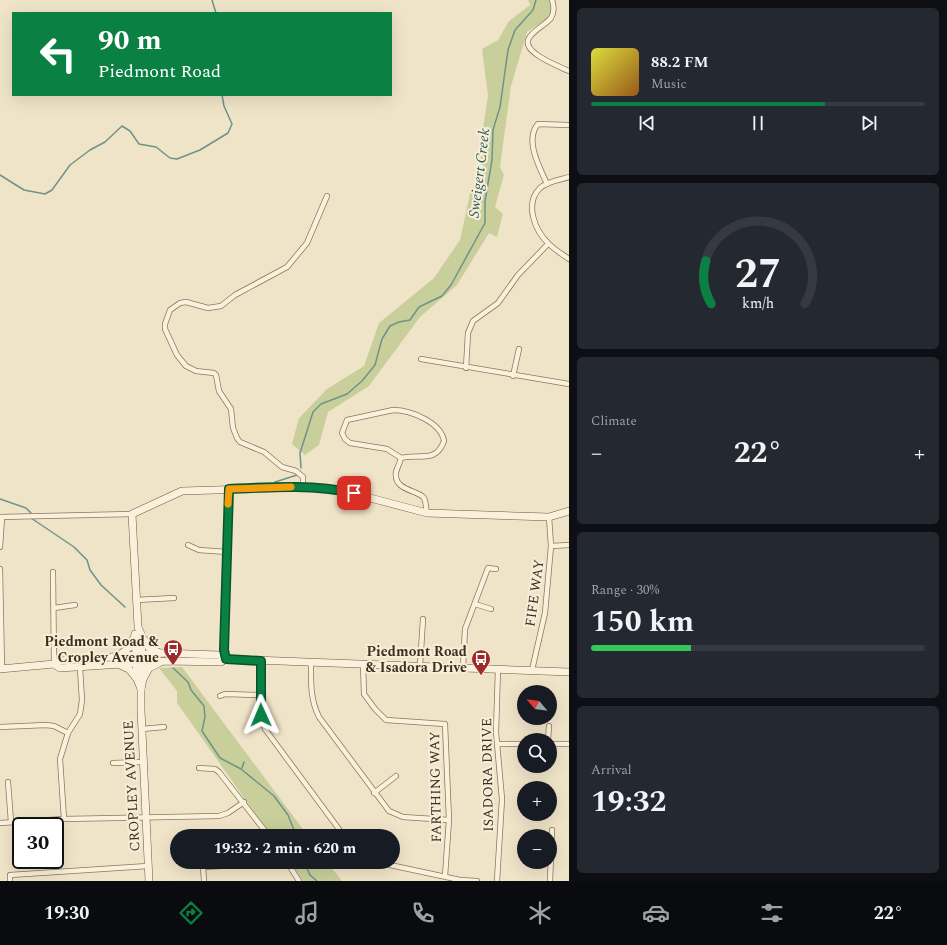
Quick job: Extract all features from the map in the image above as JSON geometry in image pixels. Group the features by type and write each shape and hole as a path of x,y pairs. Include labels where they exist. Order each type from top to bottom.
{"main road":[{"path":"132,514 182,491 303,487 340,490 427,513 549,517 569,511"},
{"name":"CROPLEY AVENUE","path":"132,514 141,689 148,881"},
{"path":"54,664 60,668 80,668 117,661 128,650 138,632 146,645 152,650 162,653 219,655 226,659 569,672"},
{"path":"1,669 54,664 60,661 117,661 139,659 162,653"},
{"path":"139,659 161,662 221,662 226,659"},
{"path":"117,661 140,679 152,666 161,662"}],"street":[{"path":"552,0 553,14 531,33 528,40 528,47 536,54 569,71"},
{"path":"547,184 537,164 533,150 534,128 538,124 568,125"},
{"path":"569,177 547,184 536,194 532,207 534,222 538,231 548,244 569,259"},
{"path":"303,487 303,477 296,470 282,467 264,452 240,442 233,428 231,408 219,391 216,375 214,373 196,371 186,366 177,355 165,329 165,324 170,310 180,302 186,302 208,308 221,306 235,295 287,267 307,243 327,196"},
{"path":"466,368 468,333 473,321 498,303 518,275 548,244"},
{"path":"513,376 520,349"},
{"path":"421,359 513,376 568,384 569,378"},
{"path":"393,410 401,410 419,416 440,429 444,441 439,451 425,457 409,456 402,458 387,449 350,443 345,439 342,433 347,420 393,410"},
{"path":"402,458 396,472 396,478 401,486 407,491 422,496 425,499 427,513"},
{"path":"226,659 224,650 229,489"},
{"path":"0,547 1,517 132,514"},
{"name":"FIFE WAY","path":"532,670 545,613 551,546 549,517"},
{"path":"188,545 199,550 227,552"},
{"path":"551,546 569,545"},
{"path":"463,668 465,629 488,568 496,569"},
{"path":"0,569 1,669"},
{"path":"53,572 54,664"},
{"path":"136,600 174,598"},
{"path":"475,604 490,609"},
{"path":"54,608 75,606"},
{"path":"420,666 423,619"},
{"path":"261,661 261,715 265,729 339,829"},
{"path":"311,662 311,694 319,717 374,793 389,811 403,817 449,820"},
{"name":"FARTHING WAY","path":"363,664 364,694 375,709 386,720 445,724 449,820 445,876"},
{"path":"64,817 60,759 68,733 80,714 82,700 80,668"},
{"name":"ISADORA DRIVE","path":"497,881 502,799 497,744 498,669"},
{"path":"220,696 225,694 260,695"},
{"path":"0,727 46,725 54,726 68,733"},
{"path":"142,729 164,726"},
{"path":"548,733 549,726"},
{"path":"497,744 517,744"},
{"path":"557,744 569,744"},
{"path":"113,763 143,762"},
{"path":"199,768 215,769 219,772 264,829"},
{"path":"374,793 396,776"},
{"path":"0,823 10,822 8,782"},
{"path":"64,819 146,816 219,816 228,813 244,802"},
{"path":"10,881 10,875 148,866"},
{"path":"400,867 460,880 477,881"},
{"path":"203,869 204,881"},
{"path":"291,869 299,881"},
{"path":"550,869 550,881"}],"green space":[{"path":"528,0 549,0 553,15 527,32 511,86 500,167 504,175 495,207 503,214 497,237 489,233 457,285 420,317 369,386 328,412 319,445 305,455 292,444 299,418 327,389 364,366 379,323 434,278 460,240 470,194 482,169 480,147 488,96 482,49 498,40 509,21 530,5"},
{"path":"182,667 303,829 266,829 177,703 177,691 159,668"},
{"path":"295,869 333,869 342,881 303,881"}],"waterway":[{"path":"212,0 216,12"},
{"name":"Sweigert Creek","path":"301,468 300,453 313,412 321,404 347,394 362,381 375,365 382,339 390,326 399,322 410,320 419,307 442,296 451,285 485,223 485,201 492,160 493,130 500,107 508,50 515,30 533,10 536,0"},
{"path":"0,175 24,190 45,194 52,190 70,165 90,150 105,142 122,126 130,131 139,144 156,147 170,158 177,159 200,150 228,133 232,124 224,106 222,96"},
{"name":"Sweigert Creek","path":"275,482 297,475"},
{"path":"0,499 26,508 31,513"},
{"path":"31,518 74,547 87,560 90,570 101,585 125,607"},
{"path":"173,668 188,682 191,690 204,706 205,717 202,731 220,758 241,769 274,796 288,815 294,829"},
{"name":"Sweigert Creek","path":"242,768 244,762"},
{"path":"307,869 310,875 317,881"}],"slow traffic":[{"path":"228,504 229,489 291,487"}],"place":[{"name":"Piedmont Road & Cropley Avenue","path":"173,666"},
{"name":"Piedmont Road & Isadora Drive","path":"481,676"}],"route":[{"path":"261,715 261,661 226,659 224,650 229,489 308,487 354,493"}]}
